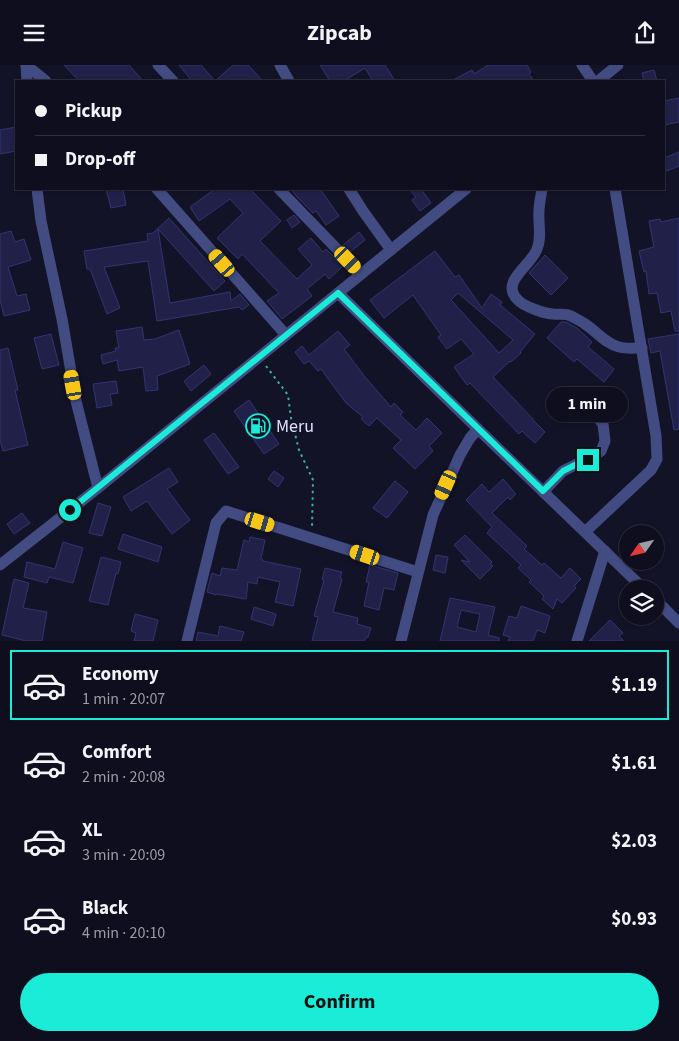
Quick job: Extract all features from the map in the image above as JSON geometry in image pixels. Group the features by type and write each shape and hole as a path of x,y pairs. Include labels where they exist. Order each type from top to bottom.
{"street":[{"path":"27,80 26,65 45,80"},
{"path":"158,65 172,80"},
{"path":"280,65 288,80"},
{"path":"582,65 592,80"},
{"path":"599,80 618,65"},
{"path":"37,190 41,221 62,319 76,401 98,488"},
{"path":"158,190 286,335"},
{"path":"280,190 362,274"},
{"path":"350,190 362,211 391,250"},
{"path":"0,565 98,488 465,190"},
{"path":"542,190 537,249 512,285 513,293 518,301 533,309 552,314 568,314 584,323 612,345 621,348 642,348"},
{"path":"585,532 651,471 658,459 642,348 615,190"},
{"path":"338,293 635,580"},
{"path":"543,491 563,471 588,460 601,451 605,441 603,424 582,398"},
{"path":"402,641 433,515 460,455 470,437 478,429"},
{"path":"187,641 216,523 226,511 418,572"},
{"path":"577,641 605,551"},
{"path":"664,608 679,623"}],"path":[{"path":"259,357 288,395 291,418 299,450 312,480 312,538"}],"building":[{"path":"64,65 129,65 142,80 78,80"},
{"path":"179,65 201,65 214,80 191,80"},
{"path":"233,65 248,65 262,80 216,80"},
{"path":"320,65 385,65 394,80 372,80 365,68 346,80 329,80"},
{"path":"488,65 527,65 531,72 529,74 533,80 453,80 472,70 474,74"},
{"path":"654,70 657,80 644,80 642,73"},
{"path":"679,98 679,122 665,125 665,101"},
{"path":"15,127 15,151 0,154 0,130"},
{"path":"679,152 679,166 665,172 665,158"},
{"path":"106,190 123,190 126,205 111,208"},
{"path":"214,190 251,190 281,221 260,241 297,279 312,265 298,249 311,238 323,252 326,249 343,266 329,279 325,274 307,289 312,296 282,319 267,301 279,293 242,254 238,259 217,238 243,213 230,199 199,221 190,207"},
{"path":"292,190 321,190 339,216 326,225 316,211 313,213"},
{"path":"410,190 422,190 431,203 420,211 412,200 416,197"},
{"path":"294,215 300,222 292,228 287,220"},
{"path":"169,218 225,281 214,291 158,229 170,303 230,292 231,301 240,294 249,305 242,310 239,307 157,321 148,261 104,267 120,308 107,314 90,269 87,269 84,251 148,241 147,234 153,233"},
{"path":"679,218 679,331 675,331 671,311 661,313 657,293 649,294 646,271 644,272 639,251 654,247 649,221 660,219 661,222"},
{"path":"11,231 15,242 24,239 31,260 8,267 17,296 26,294 30,310 4,316 0,300 0,234"},
{"path":"359,232 365,240 350,252 343,245"},
{"path":"435,251 455,277 459,275 482,308 491,294 502,302 500,305 535,334 521,353 493,377 545,432 535,443 522,431 519,434 470,383 467,385 454,367 474,354 461,339 447,349 438,337 441,335 413,295 384,318 370,300","holes":["458,293 513,340 499,353 451,300"]},
{"path":"545,255 568,278 551,295 529,273"},
{"path":"561,322 566,322 577,328 592,342 588,347 614,369 604,382 577,359 574,362 547,338"},
{"path":"142,327 144,340 155,339 179,330 190,364 157,376 158,390 146,391 143,367 119,371 117,360 103,364 101,355 116,351 115,348 119,348 116,331"},
{"path":"338,331 350,345 344,349 391,407 394,403 403,412 400,415 416,430 427,418 442,433 429,446 433,451 415,469 393,448 401,440 377,418 369,426 361,419 363,417 346,403 321,369 318,371 309,361 304,364 295,352 302,346 309,355"},
{"path":"51,334 59,365 42,369 34,338"},
{"path":"679,334 679,429 674,430 660,351 651,353 648,339"},
{"path":"8,348 18,390 15,390 28,445 3,451 0,440 0,350"},
{"path":"204,365 211,374 191,391 184,381"},
{"path":"116,381 118,393 110,394 112,405 97,408 93,384"},
{"path":"249,400 279,444 264,454 234,411"},
{"path":"214,433 239,467 228,474 204,440"},
{"path":"169,468 178,482 167,489 190,520 172,534 147,501 131,511 123,497"},
{"path":"274,471 284,478 278,487 268,479"},
{"path":"503,479 516,494 510,500 508,497 492,513 527,546 524,549 542,565 544,563 561,578 570,568 581,579 574,586 576,588 562,603 557,599 553,609 542,599 544,596 529,582 531,580 518,568 521,565 487,533 492,527 466,500 482,484 489,492"},
{"path":"395,481 408,492 387,518 373,508"},
{"path":"98,503 111,507 102,536 89,533"},
{"path":"22,513 30,523 14,534 7,524"},
{"path":"123,534 162,547 158,562 118,549"},
{"path":"465,535 492,562 490,564 493,566 480,579 461,560 470,562 454,545"},
{"path":"250,537 265,540 261,559 263,561 301,569 293,606 275,602 280,582 258,577 257,584 248,582 246,599 207,592 212,573 220,576 222,568 237,570 244,540 249,542"},
{"path":"63,542 83,548 73,583 49,577 47,583 24,577 27,562 55,569"},
{"path":"436,555 448,557 445,573 433,570"},
{"path":"101,557 121,562 118,574 116,573 108,605 89,601"},
{"path":"370,565 398,573 394,590 384,588 379,610 364,606"},
{"path":"325,568 342,572 340,578 342,579 333,612 358,618 357,624 371,628 368,637 364,641 312,641 318,617 314,616 324,580 322,579"},
{"path":"14,579 29,583 23,608 47,612 42,641 23,641 2,635"},
{"path":"450,598 495,607 488,635 499,638 499,641 440,641","holes":["461,610 480,614 476,632 457,627"]},
{"path":"521,606 550,616 545,633 537,630 533,641 508,641 510,637 503,635 509,616 517,618"},
{"path":"254,607 276,614 273,626 251,619"},
{"path":"135,614 158,620 153,641 134,641 136,633 131,631"},
{"path":"610,620 623,633 619,636 624,641 589,641"},
{"path":"220,626 244,632 241,641 196,641 198,632 218,636"}],"place":[{"name":"Meru","path":"258,426"}],"route":[{"path":"70,510 338,293 543,491 563,471 588,460"}]}
